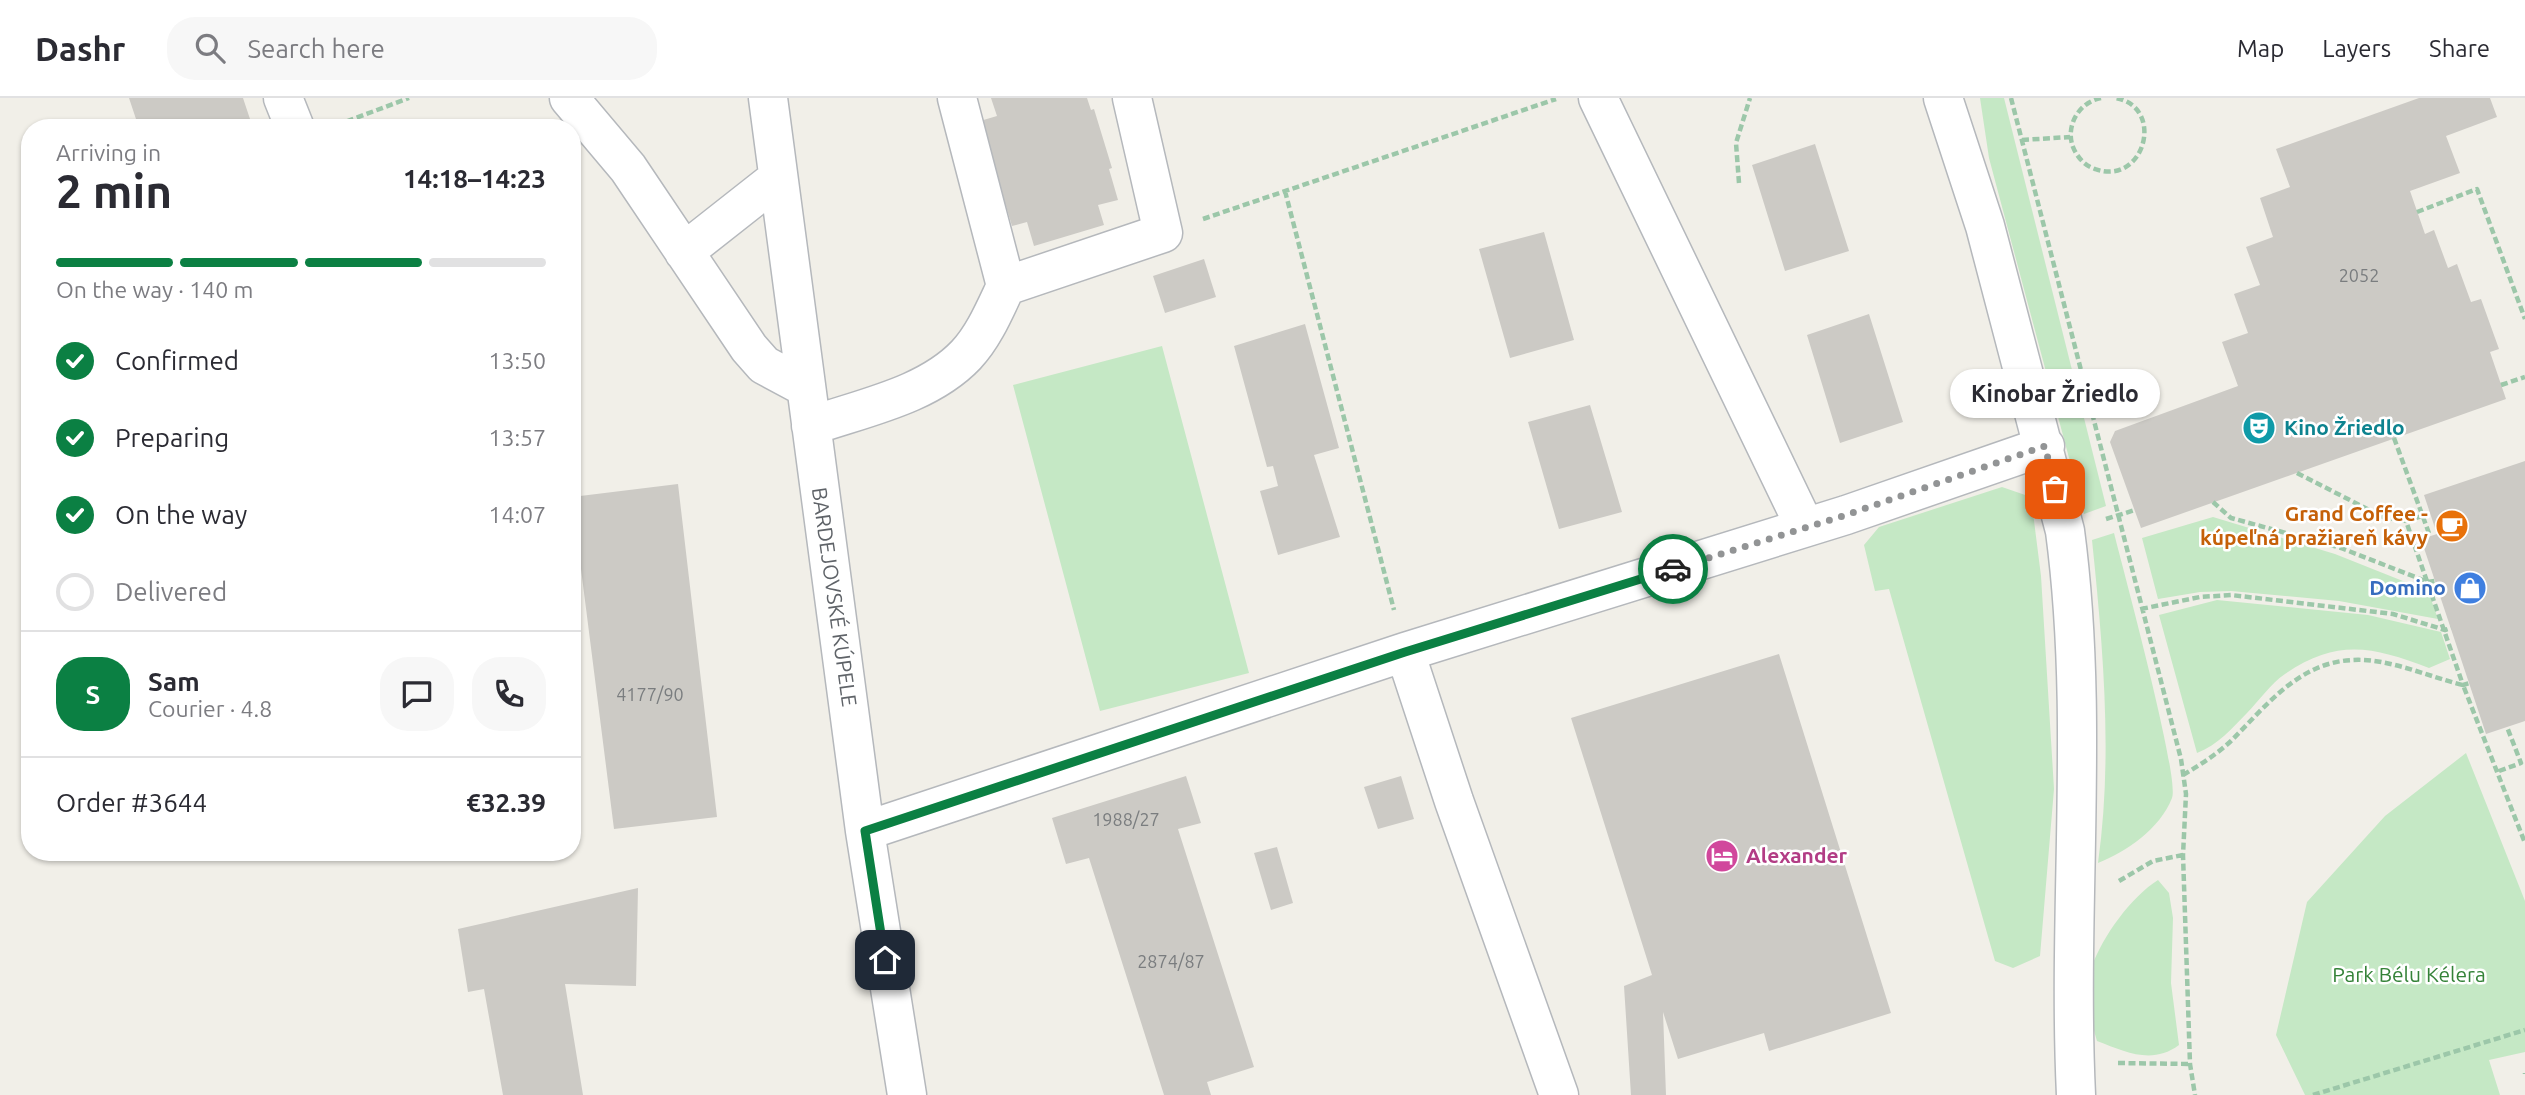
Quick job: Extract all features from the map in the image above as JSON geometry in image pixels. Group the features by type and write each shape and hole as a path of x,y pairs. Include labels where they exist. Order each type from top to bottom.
{"street":[{"path":"282,98 291,119"},
{"path":"569,98 628,168 764,365 805,387"},
{"name":"BARDEJOVSKÉ KÚPELE","path":"768,98 865,831 907,1095"},
{"path":"811,426 941,377 967,355 985,329 1006,286 957,98"},
{"path":"1006,286 1163,233 1132,98"},
{"path":"1598,98 1805,527"},
{"path":"1944,98 1985,226 2045,446 2065,531 2074,605 2076,1079"},
{"path":"684,252 778,178"},
{"path":"865,831 1405,652 1805,527 2045,446"},
{"path":"1405,652 1454,801 1559,1095"}],"path":[{"path":"354,119 409,98"},
{"path":"1163,233 1560,98"},
{"path":"1739,183 1736,143 1750,98"},
{"path":"2011,98 2183,775 2186,794 2183,855 2190,1064 2195,1095"},
{"path":"2101,98 2085,105 2077,114 2070,137 2074,149 2090,167 2113,172 2135,161 2142,150 2145,126 2132,105 2115,98"},
{"path":"2022,140 2070,137"},
{"path":"2417,212 2477,189 2525,318"},
{"path":"1285,191 1405,652"},
{"path":"2501,385 2525,377"},
{"path":"2394,438 2430,537"},
{"path":"2297,473 2383,517 2406,522 2422,516"},
{"path":"2213,502 2231,517 2341,548 2428,582 2435,581"},
{"path":"2117,515 2134,510"},
{"path":"2406,522 2448,629 2463,685 2525,843"},
{"path":"2141,609 2200,597 2231,595 2393,614 2448,629"},
{"path":"2183,775 2230,742 2267,701 2293,681 2335,662 2355,659 2379,662 2463,685 2470,683"},
{"path":"2499,771 2521,763 2507,727"},
{"path":"2076,906 2153,861 2183,855"},
{"path":"2313,1095 2525,1030"},
{"path":"2076,1079 2190,1064"}],"green space":[{"path":"1980,98 2004,98 2106,506 2084,514 1989,158"},
{"path":"1162,346 1249,673 1100,711 1013,385"},
{"path":"2002,487 2031,497 2041,576 2054,789 2040,956 2013,968 1995,961 1889,589 1875,591 1864,545 1879,527"},
{"path":"2213,517 2335,554 2428,591 2438,619 2339,601 2231,591 2200,592 2158,599 2142,538"},
{"path":"2114,533 2160,715 2168,753 2172,798 2159,820 2141,838 2120,853 2098,863 2106,742 2103,661 2092,540"},
{"path":"2217,600 2368,615 2441,632 2450,659 2429,668 2373,651 2339,651 2322,655 2280,678 2224,736 2197,753 2159,615"},
{"name":"Park Bélu Kélera","path":"2466,753 2525,901 2525,1052 2489,1060 2500,1095 2305,1095 2276,1035 2307,902 2385,816"},
{"path":"2158,880 2169,893 2173,918 2171,983 2179,1045 2159,1054 2139,1055 2097,1041 2090,1013 2088,985 2097,954 2111,930 2138,896"}],"building":[{"path":"129,98 243,98 250,119 136,119"},
{"path":"991,98 1087,98 1091,110 1094,109 1112,168 1109,169 1118,200 1098,205 1104,225 1034,246 1027,222 1012,226 980,121 997,116"},
{"path":"2419,98 2490,98 2497,117 2446,136 2460,173 2410,191 2425,234 2434,230 2448,268 2457,264 2471,302 2481,299 2499,349 2490,352 2506,399 2141,528 2110,442 2115,431 2238,386 2222,342 2248,333 2234,294 2260,285 2246,247 2273,237 2260,198 2290,187 2276,149"},
{"path":"1815,144 1849,251 1785,271 1752,165"},
{"path":"1544,232 1574,340 1510,358 1479,249"},
{"path":"1204,259 1216,297 1165,313 1153,276"},
{"path":"1869,314 1903,422 1840,443 1807,335"},
{"path":"1305,324 1339,448 1314,455 1340,537 1278,555 1260,491 1278,486 1273,466 1267,467 1234,346"},
{"path":"1590,405 1622,512 1559,529 1528,422"},
{"path":"2525,461 2525,721 2486,734 2421,539 2437,534 2424,495"},
{"path":"678,484 717,817 614,829 581,569 581,496"},
{"path":"1779,654 1891,1013 1769,1051 1764,1033 1678,1059 1663,1012 1666,1095 1631,1095 1624,986 1652,975 1571,718"},
{"path":"1186,776 1201,823 1178,829 1254,1067 1207,1082 1211,1095 1164,1095 1089,858 1066,864 1052,818"},
{"path":"1401,776 1414,819 1378,829 1364,787"},
{"path":"1277,847 1293,903 1271,910 1254,853"},
{"path":"638,888 636,986 565,984 583,1095 503,1095 484,989 468,992 458,929"}],"way so far":[{"path":"1673,569 1846,515 2045,446 2055,489"}],"place":[{"name":"Kino Žriedlo","path":"2259,428"},
{"name":"Kinobar Žriedlo","path":"2055,489"},
{"name":"Grand Coffee - kúpeľná pražiareň kávy","path":"2452,526"},
{"name":"Domino","path":"2470,588"},
{"name":"Alexander","path":"1722,856"}],"route":[{"path":"885,960 865,831 1405,652 1673,569"}]}
